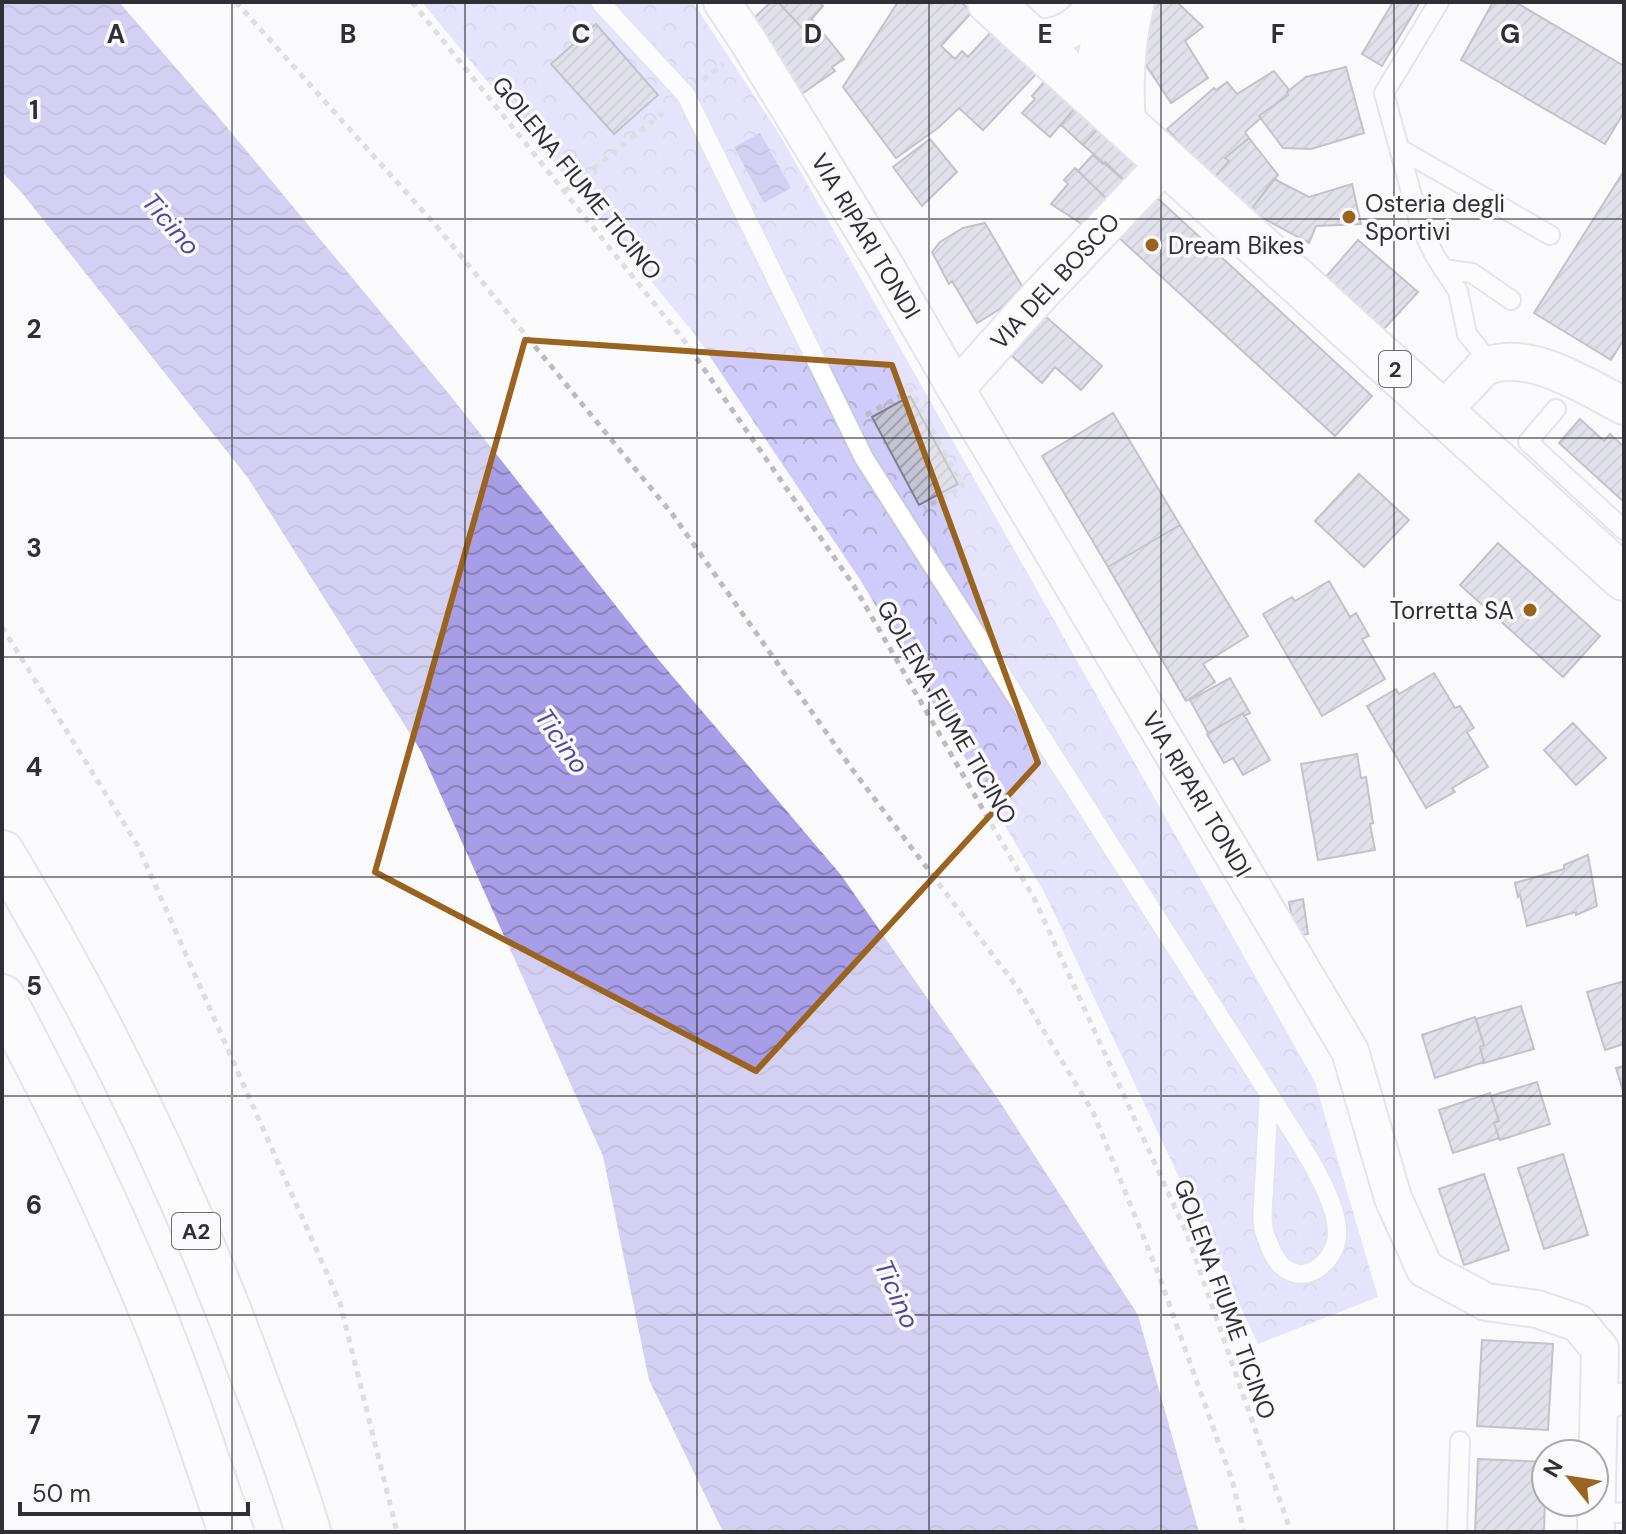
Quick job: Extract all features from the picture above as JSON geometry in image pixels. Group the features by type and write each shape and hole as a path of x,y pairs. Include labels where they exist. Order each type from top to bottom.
{"main road":[{"name":"2","path":"990,2 1624,578"},
{"name":"A2","path":"2,853 55,943 147,1122 234,1322 308,1532"},
{"path":"2,997 77,1143 149,1305 186,1400 231,1532"}],"street":[{"path":"1030,38 1051,37 1075,28 1101,2"},
{"path":"1090,92 1109,2"},
{"path":"1127,125 1124,83 1136,2"},
{"name":"VIA RIPARI TONDI","path":"729,5 1350,1051 1393,1198 1425,1269 1486,1302 1537,1309 1578,1323 1600,1349 1611,1403 1609,1438"},
{"name":"VIA DEL BOSCO","path":"956,389 1155,174"},
{"path":"1442,412 1483,368 1503,362 1550,370 1624,406"}],"lane":[{"path":"600,2 686,95 864,458 1269,1094 1317,1175 1336,1217 1338,1241 1334,1252 1312,1272 1291,1272 1282,1265 1274,1255 1263,1226 1269,1094"},
{"path":"1439,2 1384,93 1420,225 1435,256 1458,291 1467,334 1491,364"},
{"path":"1400,149 1550,235"},
{"path":"1443,269 1472,273 1511,300"},
{"path":"1556,409 1528,442 1624,530"},
{"path":"1457,1532 1460,1441"}],"path":[{"path":"236,2 438,228 673,515 852,769 1017,987 1093,1112 1164,1288 1233,1483 1244,1532"},
{"name":"GOLENA FIUME TICINO","path":"412,2 686,343 854,586 1034,898 1187,1234 1291,1532"},
{"path":"565,191 730,58"},
{"path":"865,416 911,390 963,487 916,512"},
{"path":"2,627 138,846 334,1289 397,1532"}],"highlighted area":[{"path":"525,340 892,365 1038,763 756,1071 375,872"}],"green space":[{"path":"422,2 693,2 781,137 1315,1082 1378,1297 1258,1344 1044,892 861,581 696,336"}],"water":[{"name":"Ticino","path":"2,2 119,2 449,394 657,658 841,875 998,1099 1138,1315 1199,1532 723,1532 649,1380 603,1156 421,751 248,478 22,193 2,172"},
{"path":"760,133 791,188 764,203 734,147"}],"building":[{"path":"771,2 778,2 803,29 812,19 844,59 832,67 835,71 800,95 754,18"},
{"path":"778,2 818,2 823,6 803,29"},
{"path":"898,2 961,2 972,12 941,46 955,59 962,51 968,57 993,30 1038,72 983,130 959,108 938,128 896,158 843,87"},
{"path":"1142,2 1177,2 1203,27 1185,41 1208,78 1171,103 1132,44"},
{"path":"1393,2 1420,2 1382,66 1362,54"},
{"path":"1493,2 1515,2 1624,66 1624,112 1605,144 1461,60"},
{"path":"596,24 658,95 614,134 551,64"},
{"path":"1346,67 1364,133 1311,149 1283,148 1259,116 1306,77"},
{"path":"1274,71 1289,90 1288,95 1259,116 1261,118 1245,132 1249,138 1225,158 1229,161 1213,179 1167,129 1214,88 1216,90 1227,82 1237,94"},
{"path":"1050,75 1081,101 1050,137 1022,113"},
{"path":"1081,101 1104,122 1083,145 1061,125"},
{"path":"1104,122 1149,165 1129,185 1083,145"},
{"path":"1249,138 1278,175 1250,211 1213,179 1229,161 1225,158"},
{"path":"930,139 957,172 922,206 893,167"},
{"path":"1093,155 1129,185 1112,204 1078,171"},
{"path":"1075,168 1112,204 1088,228 1051,204 1068,184 1064,180"},
{"path":"1624,171 1624,339 1611,360 1534,313"},
{"path":"1274,179 1309,197 1352,184 1361,224 1316,226 1309,243 1250,211"},
{"path":"1153,194 1372,396 1335,436 1116,235"},
{"path":"985,223 1026,293 977,323 952,281 949,284 932,252 940,242 963,228"},
{"path":"1358,240 1418,292 1383,330 1325,278"},
{"path":"1037,309 1102,366 1081,390 1055,367 1042,383 1003,348"},
{"path":"910,396 958,484 919,505 872,417"},
{"path":"1113,413 1180,525 1108,567 1042,456"},
{"path":"1580,419 1604,441 1610,434 1624,447 1624,502 1559,443"},
{"path":"1359,474 1409,520 1364,567 1315,521"},
{"path":"1180,525 1248,636 1203,664 1215,682 1186,701 1108,567"},
{"name":"Torretta SA","path":"1498,543 1600,636 1563,677 1460,585"},
{"path":"1329,581 1350,617 1356,613 1369,636 1362,639 1385,679 1322,716 1263,614 1292,597 1295,601"},
{"path":"1434,673 1455,708 1460,706 1474,728 1467,732 1488,767 1452,788 1455,792 1426,808 1367,706 1396,689 1399,694"},
{"path":"1230,678 1250,713 1244,716 1243,713 1208,733 1190,700"},
{"path":"1243,713 1270,760 1243,775 1233,758 1224,763 1207,734"},
{"path":"1573,723 1606,758 1576,785 1544,750"},
{"path":"1357,754 1361,778 1366,777 1375,850 1318,860 1301,764"},
{"path":"1588,855 1597,906 1576,915 1576,912 1527,926 1515,883 1564,869 1564,865"},
{"path":"1303,899 1308,934 1295,936 1289,902"},
{"path":"1624,981 1624,1044 1605,1050 1587,992"},
{"path":"1521,1006 1534,1049 1484,1063 1480,1047 1484,1045 1476,1019"},
{"path":"1475,1017 1484,1045 1480,1047 1484,1062 1435,1078 1422,1035"},
{"path":"1624,1066 1624,1094 1616,1068"},
{"path":"1537,1082 1550,1124 1500,1140 1494,1123 1499,1121 1491,1096"},
{"path":"1490,1093 1499,1121 1494,1123 1499,1138 1453,1153 1439,1110"},
{"path":"1563,1154 1588,1235 1544,1249 1518,1168"},
{"path":"1484,1174 1509,1250 1464,1265 1439,1189"},
{"path":"1482,1340 1553,1344 1548,1430 1477,1426"},
{"path":"1478,1459 1530,1461 1530,1518 1544,1518 1544,1532 1475,1532"}],"place":[{"name":"Osteria degli Sportivi","path":"1349,217"},
{"name":"Dream Bikes","path":"1152,245"},
{"name":"Torretta SA","path":"1530,610"}]}
